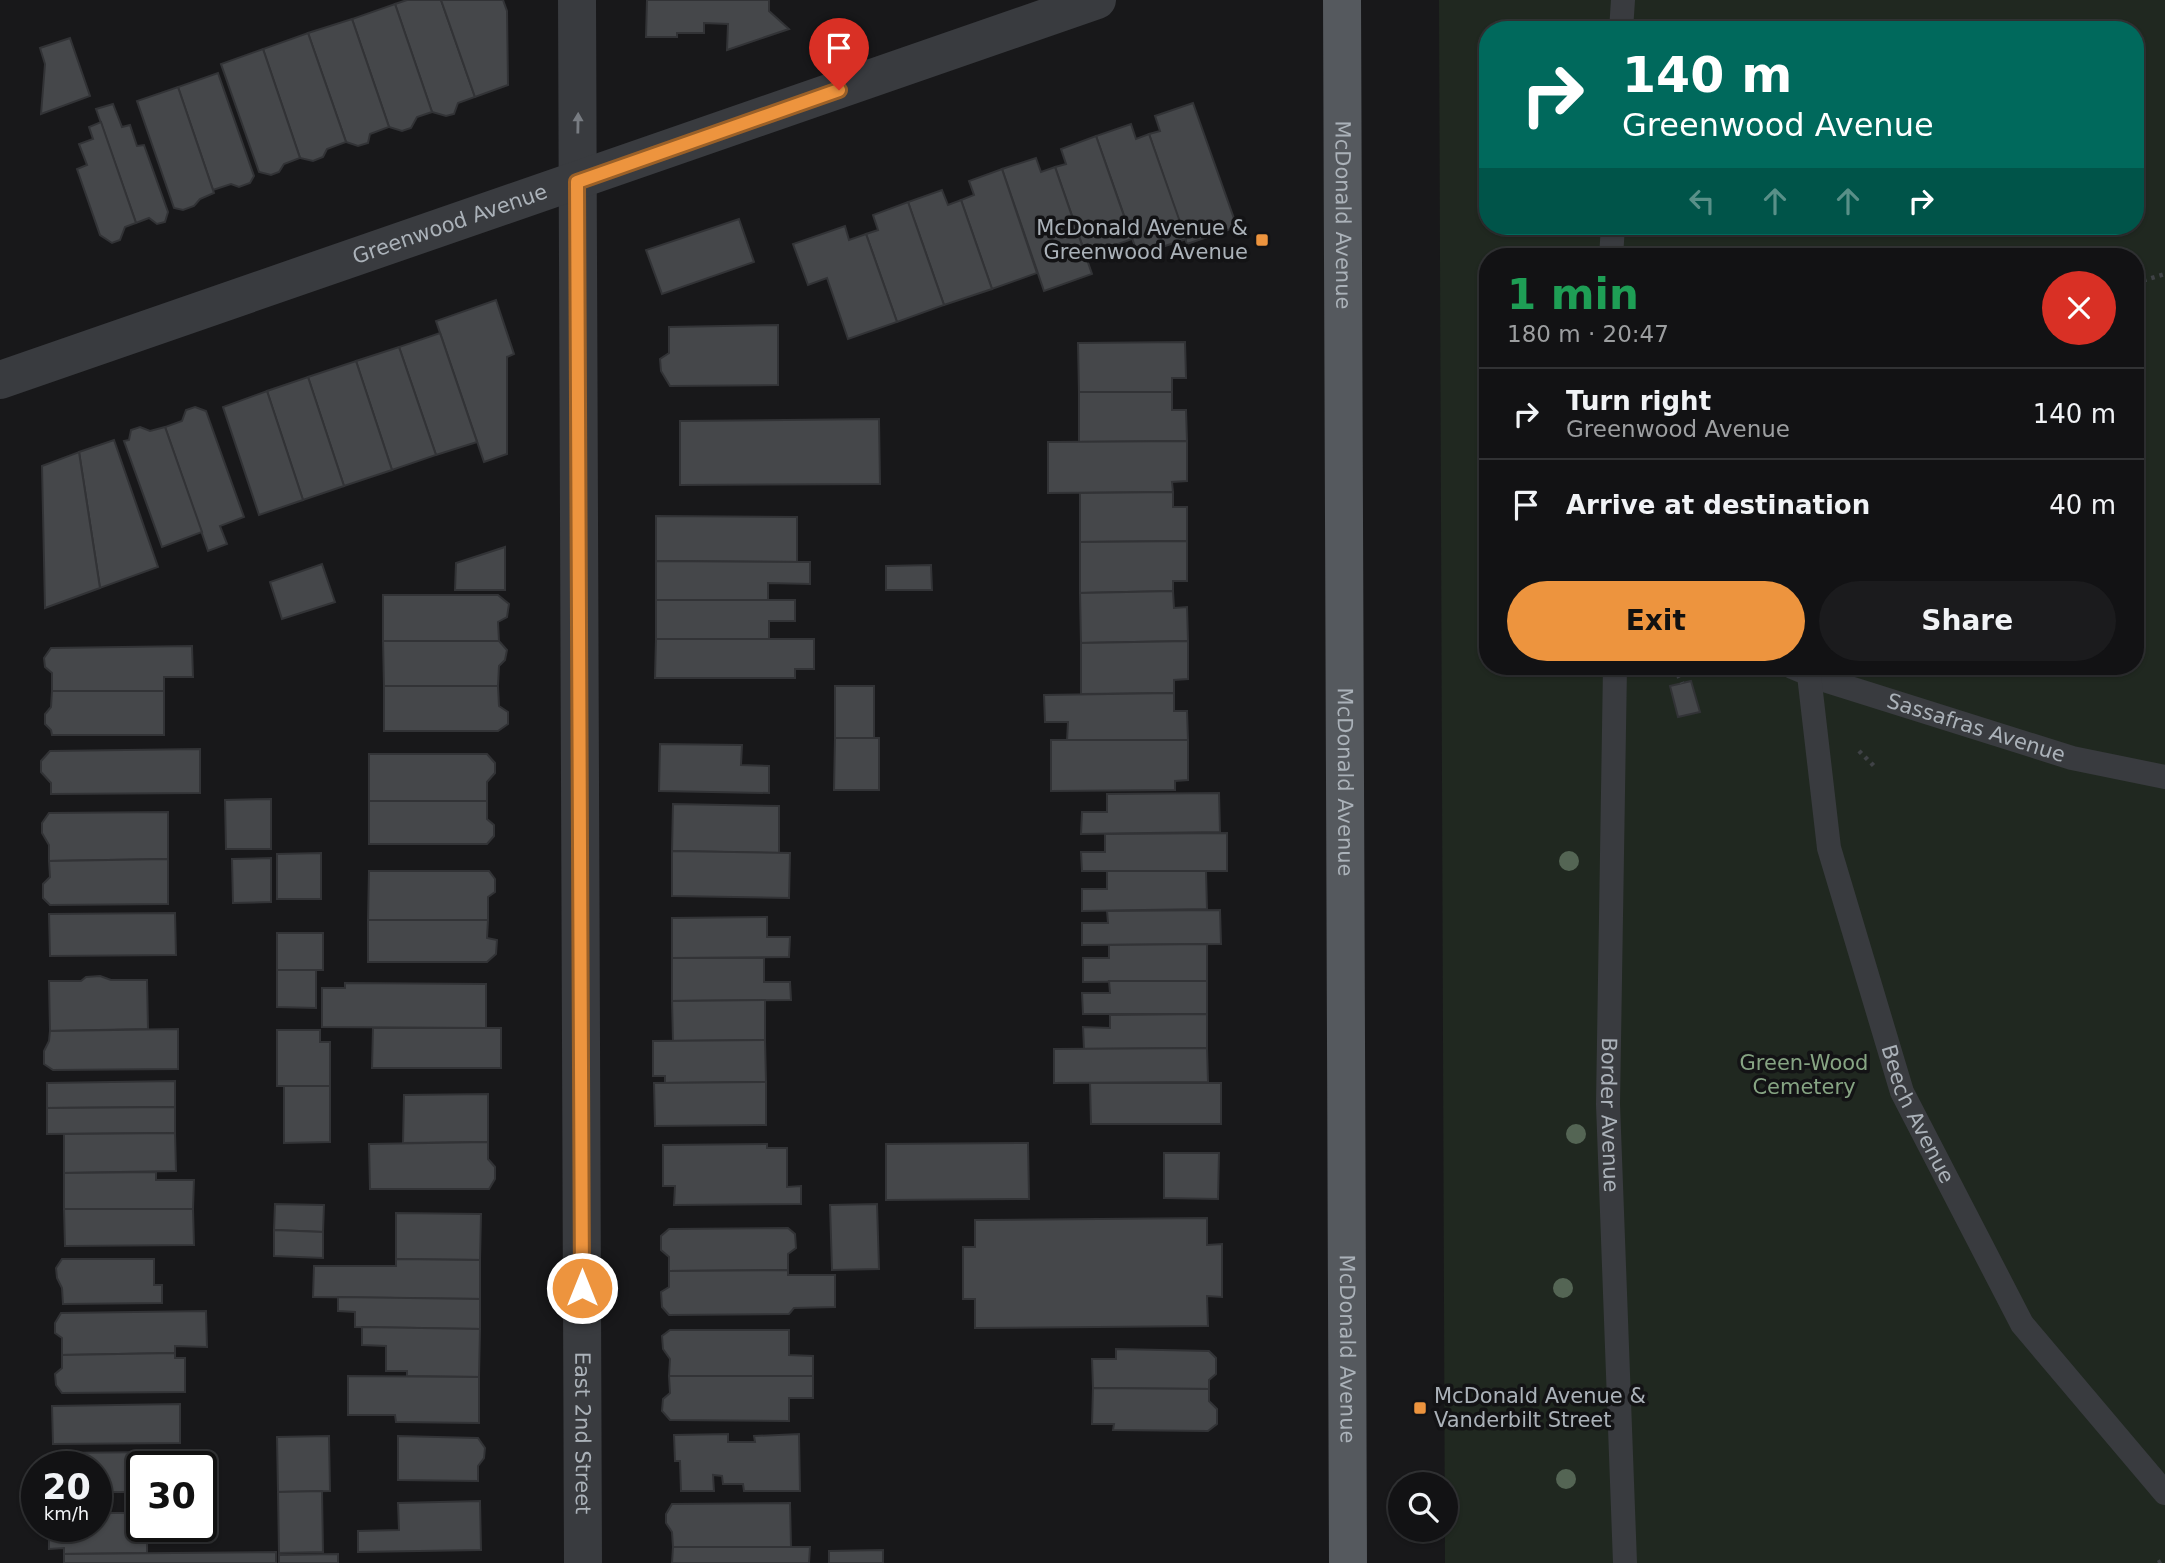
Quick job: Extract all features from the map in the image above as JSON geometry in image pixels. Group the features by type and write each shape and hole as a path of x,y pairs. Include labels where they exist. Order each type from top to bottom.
{"main road":[{"name":"McDonald Avenue","path":"1342,0 1348,1563"}],"street":[{"name":"East 2nd Street","path":"577,0 583,1563"},
{"name":"Greenwood Avenue","path":"0,380 1097,0"}],"lane":[{"path":"1622,21 1623,0"},
{"name":"Border Avenue","path":"1615,675 1608,1104 1625,1563"},
{"name":"Beech Avenue","path":"1801,675 1829,848 1902,1092 2022,1324 2165,1493"},
{"name":"Sassafras Avenue","path":"1813,675 2072,758 2165,777"}],"path":[{"path":"2144,280 2165,274"},
{"path":"1678,675 1682,684"},
{"path":"2158,1563 2165,1559"}],"green space":[{"name":"Green-Wood Cemetery","path":"1439,0 2165,0 2165,1563 1445,1563 1445,1542 1458,1542 1458,1472 1445,1472"}],"building":[{"path":"407,0 441,0 475,97 458,103 454,114 446,116 432,112 395,4"},
{"path":"441,0 503,0 507,11 508,85 475,97"},
{"path":"647,0 769,0 769,11 789,29 727,50 728,24 704,23 704,33 677,33 677,37 646,37"},
{"path":"395,4 432,112 417,117 411,128 402,131 389,127 352,19"},
{"path":"352,19 389,127 370,134 368,143 358,146 346,142 308,33"},
{"path":"308,33 346,142 327,149 323,157 313,161 300,158 263,49"},
{"path":"70,38 90,96 41,114 45,64 40,48"},
{"path":"263,49 300,158 284,164 279,172 271,175 259,172 221,64"},
{"path":"218,73 254,176 250,183 239,187 231,184 213,190 178,87"},
{"path":"178,87 214,193 183,210 174,208 137,101"},
{"path":"1193,103 1237,227 1187,244 1149,134 1160,131 1155,116"},
{"path":"113,104 122,127 130,125 137,146 144,145 168,212 165,222 157,224 149,218 136,223 96,109"},
{"path":"101,122 136,223 125,227 120,240 112,243 100,235 77,169 87,165 79,144 93,139 89,127"},
{"path":"1131,124 1136,139 1149,134 1186,239 1138,255 1096,136"},
{"path":"1096,136 1132,239 1086,256 1055,167 1066,164 1061,149"},
{"path":"1036,158 1041,172 1055,167 1092,274 1044,291 1002,169"},
{"path":"1002,169 1037,273 992,289 961,200 974,195 969,181"},
{"path":"942,190 948,205 961,200 992,289 944,305 908,202"},
{"path":"908,202 944,305 897,322 866,234 878,230 873,215"},
{"path":"739,219 754,262 662,294 646,250"},
{"path":"845,226 849,240 866,234 897,322 848,339 827,278 808,285 793,244"},
{"path":"496,300 514,354 507,357 507,454 484,462 436,321"},
{"path":"778,325 778,385 670,386 661,371 660,359 669,353 669,327"},
{"path":"440,333 477,442 436,455 399,347"},
{"path":"1185,342 1186,378 1172,378 1172,392 1079,392 1078,343"},
{"path":"399,347 436,455 392,470 356,361"},
{"path":"356,361 392,470 344,486 308,377"},
{"path":"308,377 344,486 303,500 267,391"},
{"path":"267,391 303,500 259,515 223,407"},
{"path":"1079,392 1172,392 1172,410 1186,410 1187,441 1079,442"},
{"path":"195,407 206,411 244,517 220,526 227,544 208,551 165,427 182,421 186,410"},
{"path":"879,419 880,484 680,485 680,421"},
{"path":"140,427 150,431 165,427 202,532 162,547 124,441 129,440 131,430"},
{"path":"114,440 158,567 100,588 79,452"},
{"path":"1187,441 1187,481 1172,482 1173,492 1048,493 1048,442"},
{"path":"79,452 100,588 45,608 42,466"},
{"path":"1173,492 1173,507 1187,507 1187,541 1080,542 1080,493"},
{"path":"656,516 797,517 797,562 656,561"},
{"path":"1187,541 1187,581 1173,581 1173,591 1080,593 1080,542"},
{"path":"505,547 505,590 455,590 456,563"},
{"path":"656,561 810,562 810,584 768,583 768,600 656,600"},
{"path":"322,564 335,602 282,619 270,582"},
{"path":"931,565 932,590 886,590 886,566"},
{"path":"1173,591 1174,608 1187,607 1188,641 1081,643 1080,593"},
{"path":"383,595 498,595 509,604 507,617 498,622 499,641 383,641"},
{"path":"656,600 795,600 795,621 769,621 769,639 656,639"},
{"path":"656,639 814,639 814,669 795,669 795,678 655,678"},
{"path":"383,641 499,641 507,650 505,660 499,666 498,686 384,686"},
{"path":"1188,641 1188,679 1174,680 1174,693 1081,694 1081,643"},
{"path":"192,646 193,677 164,677 164,691 52,691 52,673 45,667 44,658 51,648"},
{"path":"1691,681 1700,712 1678,717 1670,686"},
{"path":"384,686 498,686 499,706 508,712 508,724 498,731 384,731"},
{"path":"835,686 874,686 874,739 835,738"},
{"path":"52,691 164,691 164,735 52,735 45,724 45,714 51,707"},
{"path":"1174,693 1174,711 1187,711 1188,740 1067,741 1068,722 1045,722 1044,695"},
{"path":"835,738 879,738 879,790 834,790"},
{"path":"1051,740 1188,740 1188,780 1175,781 1175,790 1051,791"},
{"path":"660,744 742,745 741,765 769,766 769,793 659,791"},
{"path":"200,749 200,793 51,794 51,783 41,772 41,761 50,751"},
{"path":"369,754 487,754 495,763 495,773 487,782 487,801 369,801"},
{"path":"1219,793 1220,832 1081,834 1082,812 1107,812 1107,794"},
{"path":"271,799 271,849 226,849 225,800"},
{"path":"369,801 487,801 487,819 494,825 494,836 487,844 369,844"},
{"path":"673,804 779,806 779,853 672,851"},
{"path":"168,812 168,859 49,861 49,845 42,833 42,823 49,813"},
{"path":"1227,833 1227,871 1082,871 1081,852 1105,852 1105,834"},
{"path":"672,851 790,853 789,898 672,896"},
{"path":"321,853 321,899 277,899 277,854"},
{"path":"271,858 271,902 233,903 232,859"},
{"path":"168,859 168,904 50,905 43,898 43,884 50,877 49,861"},
{"path":"369,871 489,871 495,879 495,892 488,897 488,920 368,920"},
{"path":"1107,871 1206,871 1207,909 1082,911 1082,889 1107,889"},
{"path":"1220,910 1221,944 1082,945 1082,923 1108,923 1107,911"},
{"path":"175,913 176,955 50,956 49,914"},
{"path":"767,917 767,937 790,937 789,957 672,958 672,918"},
{"path":"368,920 488,920 487,938 497,940 496,954 487,962 368,962"},
{"path":"277,933 323,933 323,970 277,970"},
{"path":"1207,944 1207,981 1083,982 1083,958 1109,958 1109,945"},
{"path":"672,958 764,958 764,982 790,982 791,1000 672,1001"},
{"path":"277,970 316,970 316,1008 277,1007"},
{"path":"100,976 111,980 147,980 148,1029 50,1031 49,981 81,981 86,977"},
{"path":"1109,981 1207,981 1207,1014 1083,1014 1082,993 1110,993"},
{"path":"345,983 486,984 486,1028 322,1027 322,988 345,988"},
{"path":"765,1000 765,1040 673,1041 672,1001"},
{"path":"1207,1014 1207,1048 1084,1049 1083,1027 1110,1028 1110,1015"},
{"path":"373,1028 501,1028 501,1068 372,1068"},
{"path":"178,1029 178,1069 53,1070 44,1064 44,1051 50,1031"},
{"path":"277,1030 320,1030 320,1042 330,1042 330,1086 277,1086"},
{"path":"765,1040 766,1082 665,1083 665,1076 653,1076 653,1041"},
{"path":"1207,1048 1208,1082 1054,1083 1054,1049"},
{"path":"175,1081 175,1107 47,1108 47,1083"},
{"path":"766,1082 766,1125 655,1126 654,1083"},
{"path":"1090,1083 1221,1083 1221,1124 1091,1124"},
{"path":"284,1086 330,1086 330,1142 284,1143"},
{"path":"488,1094 488,1142 403,1143 404,1095"},
{"path":"175,1107 175,1133 47,1134 47,1108"},
{"path":"175,1133 176,1171 64,1173 64,1134"},
{"path":"488,1142 488,1159 495,1167 495,1179 489,1189 370,1189 369,1144"},
{"path":"1028,1143 1029,1199 886,1200 886,1144"},
{"path":"767,1144 767,1148 787,1148 787,1187 801,1186 801,1204 674,1205 675,1186 663,1186 663,1145"},
{"path":"1164,1153 1219,1153 1218,1199 1164,1198"},
{"path":"156,1172 156,1180 194,1180 193,1209 64,1209 64,1173"},
{"path":"275,1204 324,1205 323,1232 274,1230"},
{"path":"877,1204 879,1269 832,1270 830,1205"},
{"path":"64,1209 193,1209 194,1245 65,1246"},
{"path":"396,1213 481,1214 480,1260 396,1259"},
{"path":"1207,1218 1207,1245 1222,1244 1222,1297 1207,1296 1208,1326 975,1328 975,1299 963,1299 963,1247 975,1247 975,1220"},
{"path":"788,1228 795,1234 796,1248 788,1254 788,1270 669,1271 669,1257 661,1250 661,1236 669,1229"},
{"path":"274,1230 323,1232 323,1258 274,1256"},
{"path":"62,1259 154,1259 154,1285 162,1285 162,1303 63,1304 56,1268"},
{"path":"396,1259 480,1260 480,1299 313,1297 314,1266 396,1266"},
{"path":"788,1270 788,1275 835,1275 835,1307 794,1308 789,1314 669,1315 662,1307 661,1292 669,1287 669,1271"},
{"path":"338,1297 480,1299 480,1329 355,1327 355,1312 338,1311"},
{"path":"206,1311 207,1347 175,1346 175,1353 62,1355 62,1338 55,1333 55,1323 61,1313"},
{"path":"362,1327 480,1329 479,1377 407,1376 407,1371 386,1371 386,1346 362,1345"},
{"path":"670,1330 789,1330 789,1355 813,1356 813,1376 669,1376 670,1359 663,1349 662,1336"},
{"path":"1116,1349 1209,1351 1216,1358 1216,1374 1209,1380 1209,1389 1093,1388 1092,1359 1116,1359"},
{"path":"175,1353 175,1358 185,1358 185,1392 62,1393 56,1385 55,1374 62,1368 62,1355"},
{"path":"348,1376 479,1377 479,1423 396,1422 395,1415 348,1415"},
{"path":"669,1376 813,1376 813,1398 789,1398 789,1421 670,1420 662,1411 663,1399 670,1393"},
{"path":"1093,1388 1209,1389 1209,1401 1217,1409 1217,1424 1208,1431 1113,1430 1114,1424 1092,1424"},
{"path":"180,1404 180,1443 53,1444 52,1406"},
{"path":"728,1434 728,1442 755,1442 754,1436 799,1434 800,1491 744,1491 743,1484 723,1484 722,1476 713,1475 714,1491 681,1491 680,1461 675,1461 674,1435"},
{"path":"329,1436 330,1491 278,1492 277,1437"},
{"path":"398,1436 478,1438 485,1448 484,1458 478,1466 478,1481 398,1480"},
{"path":"112,1452 126,1452 126,1492 112,1492"},
{"path":"322,1491 323,1552 279,1553 278,1492"},
{"path":"480,1501 481,1550 358,1552 358,1531 399,1530 398,1503"},
{"path":"790,1503 791,1547 673,1547 672,1532 666,1523 666,1514 672,1504"},
{"path":"112,1513 126,1513 126,1542 147,1542 147,1553 64,1554 64,1548 49,1549 49,1542 112,1542"},
{"path":"673,1547 810,1547 809,1563 672,1563"},
{"path":"883,1550 883,1563 829,1563 829,1551"},
{"path":"276,1552 276,1563 64,1563 64,1554"},
{"path":"338,1554 338,1563 279,1563 279,1555"}],"place":[{"name":"McDonald Avenue & Greenwood Avenue","path":"1262,240"},
{"name":"McDonald Avenue & Vanderbilt Street","path":"1420,1408"}],"route":[{"path":"582,1288 577,182 839,90"}]}
